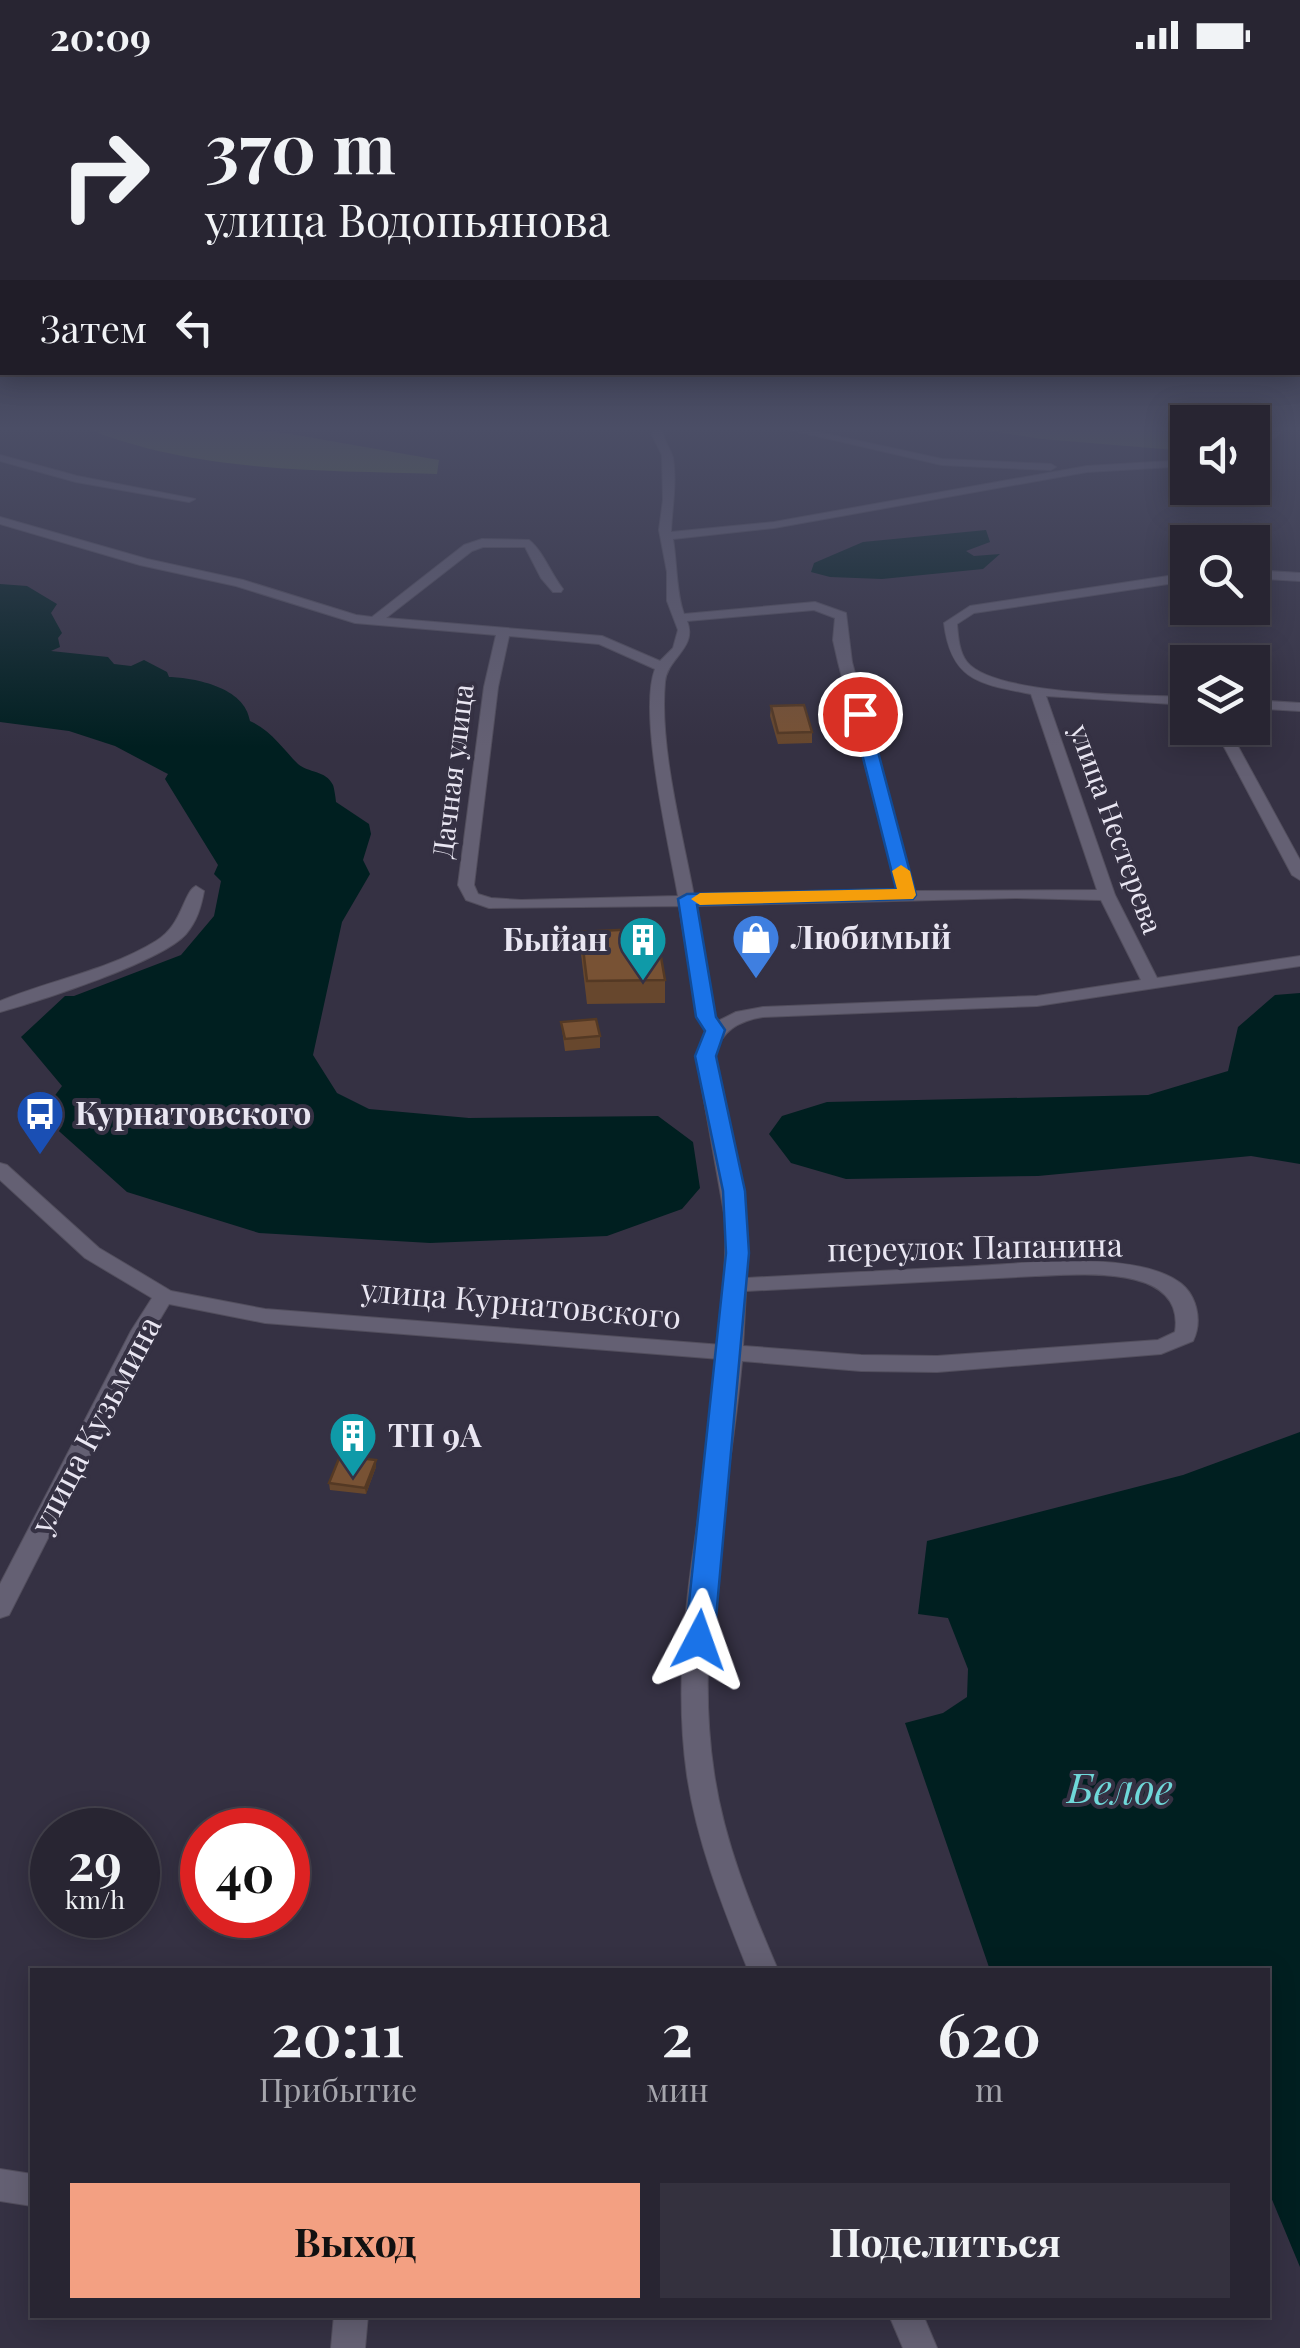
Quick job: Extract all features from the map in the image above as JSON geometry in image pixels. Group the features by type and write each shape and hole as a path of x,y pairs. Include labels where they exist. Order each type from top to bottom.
{"street":[{"path":"51,534 373,622 602,640 662,667"},
{"path":"684,534 666,536 674,572 673,601 683,640 662,667 657,725 706,1017 715,1030"},
{"path":"373,622 468,548 482,543 529,544 557,589"},
{"path":"1270,575 1300,577"},
{"path":"1170,580 970,610 950,622 958,660 965,668 994,682 1037,690 1170,700"},
{"path":"680,618 815,606 841,616 844,662 907,895"},
{"name":"Дачная улица","path":"503,634 491,688 466,885 472,897 489,903 687,899"},
{"name":"улица Нестерева","path":"1037,690 1107,894 1152,984"},
{"path":"1270,706 1300,708"},
{"path":"1229,745 1300,875"},
{"path":"0,1007 153,950 178,934 192,914 196,891"},
{"path":"687,899 1107,894"},
{"path":"762,1968 734,1898 710,1816 697,1747 697,1673 705,1562 736,1284 734,1191 705,1056 715,1030 745,1014 998,1004 1300,962"},
{"name":"улица Курнатовского","path":"0,1169 92,1253 164,1296 264,1316 729,1355 937,1364 1161,1347 1185,1336 1190,1323"},
{"name":"переулок Папанина","path":"736,1284 1033,1270 1126,1274 1171,1286 1185,1304 1190,1323"},
{"name":"улица Кузьмина","path":"0,1608 142,1330 164,1296"},
{"path":"0,2186 30,2190"},
{"path":"348,2348 351,2318"},
{"path":"907,2318 920,2348"}],"water":[{"path":"987,534 990,542 966,551 974,556 1000,554 983,569 882,579 830,577 811,572 814,563 863,542"},
{"path":"0,584 27,586 57,604 51,613 62,633 58,638 60,647 51,651 108,657 114,664 131,666 144,660 167,672 169,677 205,682 229,692 246,709 250,721 298,764 330,780 336,802 369,824 371,834 363,860 370,874 342,922 313,1055 337,1093 369,1109 469,1118 658,1116 693,1142 700,1188 682,1209 607,1236 430,1243 259,1233 127,1192 51,1124 57,1102 53,1098 62,1086 21,1037 65,996 181,955 214,916 221,881 214,874 218,865 165,779 168,774 115,746 69,731 0,722"},
{"path":"1300,993 1300,1164 1251,1156 1038,1176 846,1179 791,1163 769,1134 782,1116 827,1102 1148,1095 1228,1071 1238,1027 1275,995"},
{"name":"Белое","path":"1300,1432 1300,2267 1270,2195 1270,1968 989,1968 905,1723 943,1713 967,1697 968,1669 948,1618 918,1614 927,1541 1183,1475"}],"building":[{"path":"804,705 812,732 778,733 771,706"},
{"path":"656,928 665,980 587,981 581,932"},
{"path":"596,1019 600,1036 565,1039 561,1022"},
{"name":"ТП 9А","path":"340,1456 376,1460 365,1488 329,1483"}],"slow traffic":[{"path":"700,899 907,895 901,871"}],"place":[{"name":"Любимый","path":"756,980"},
{"name":"Быйан","path":"643,982"},
{"name":"Курнатовского","path":"40,1156"},
{"name":"ТП 9А","path":"353,1478"}],"route":[{"path":"699,1640 737,1253 734,1191 705,1056 715,1030 706,1017 687,899 907,895 860,714"}]}
